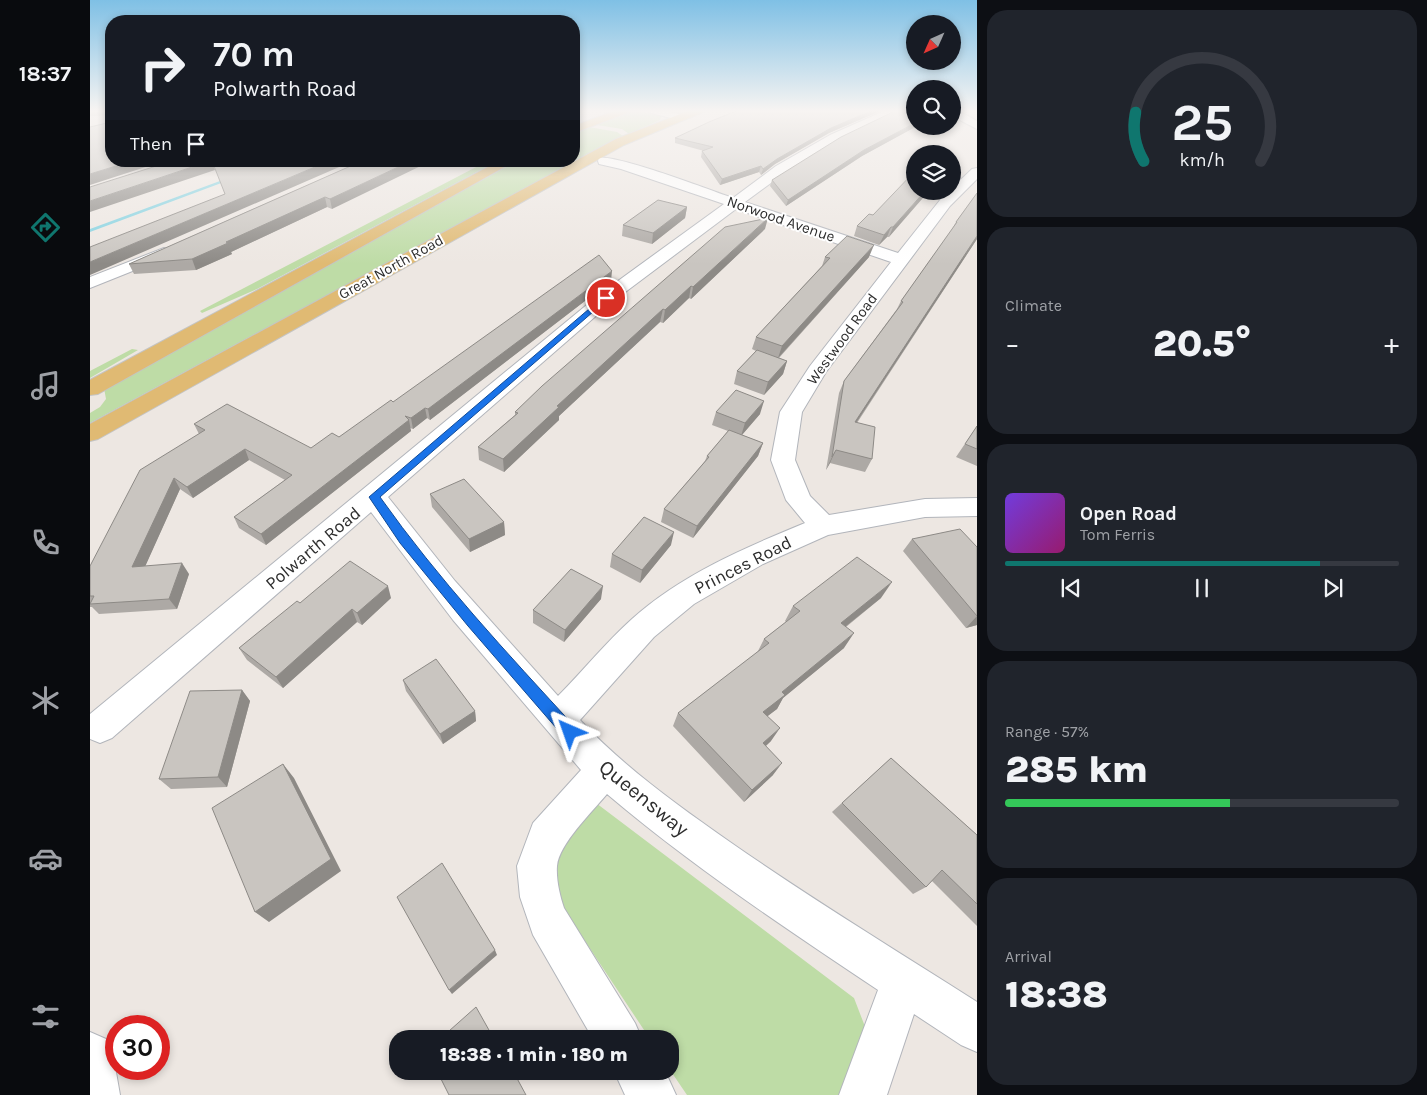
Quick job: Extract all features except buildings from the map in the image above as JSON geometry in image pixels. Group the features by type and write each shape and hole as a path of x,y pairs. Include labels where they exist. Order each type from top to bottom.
{"main road":[{"path":"90,389 498,167"},
{"name":"Great North Road","path":"90,434 573,167"}],"street":[{"name":"Norwood Avenue","path":"608,162 901,260"},
{"name":"Polwarth Road","path":"100,727 374,497 606,298 793,162"},
{"name":"Westwood Road","path":"823,526 799,500 783,460 791,412 817,370 945,203 977,172"},
{"path":"90,283 182,245"},
{"name":"Queensway","path":"374,497 404,540 484,636 558,720 605,769 676,826 760,886 977,1029"},
{"name":"Princes Road","path":"558,720 643,628 684,596 753,556 823,526 925,508 977,507"},
{"path":"605,769 547,837 537,866 540,897 548,920 614,1030"},
{"path":"864,1095 903,980"},
{"path":"90,1055 96,1095"},
{"path":"643,1080 652,1095"}],"green space":[{"path":"476,167 486,167 257,289 202,313 200,311"},
{"path":"506,167 565,167 90,423 90,413 100,407 106,399 104,388"},
{"path":"132,349 138,350 90,378 90,371"},
{"path":"596,803 854,998 864,1024 867,1049 852,1095 687,1095 677,1080 679,1080 679,1030 644,1030 559,902 552,837"}],"waterway":[{"path":"90,231 230,179"}],"route":[{"path":"570,732 472,622 404,540 374,497 606,298"}]}
